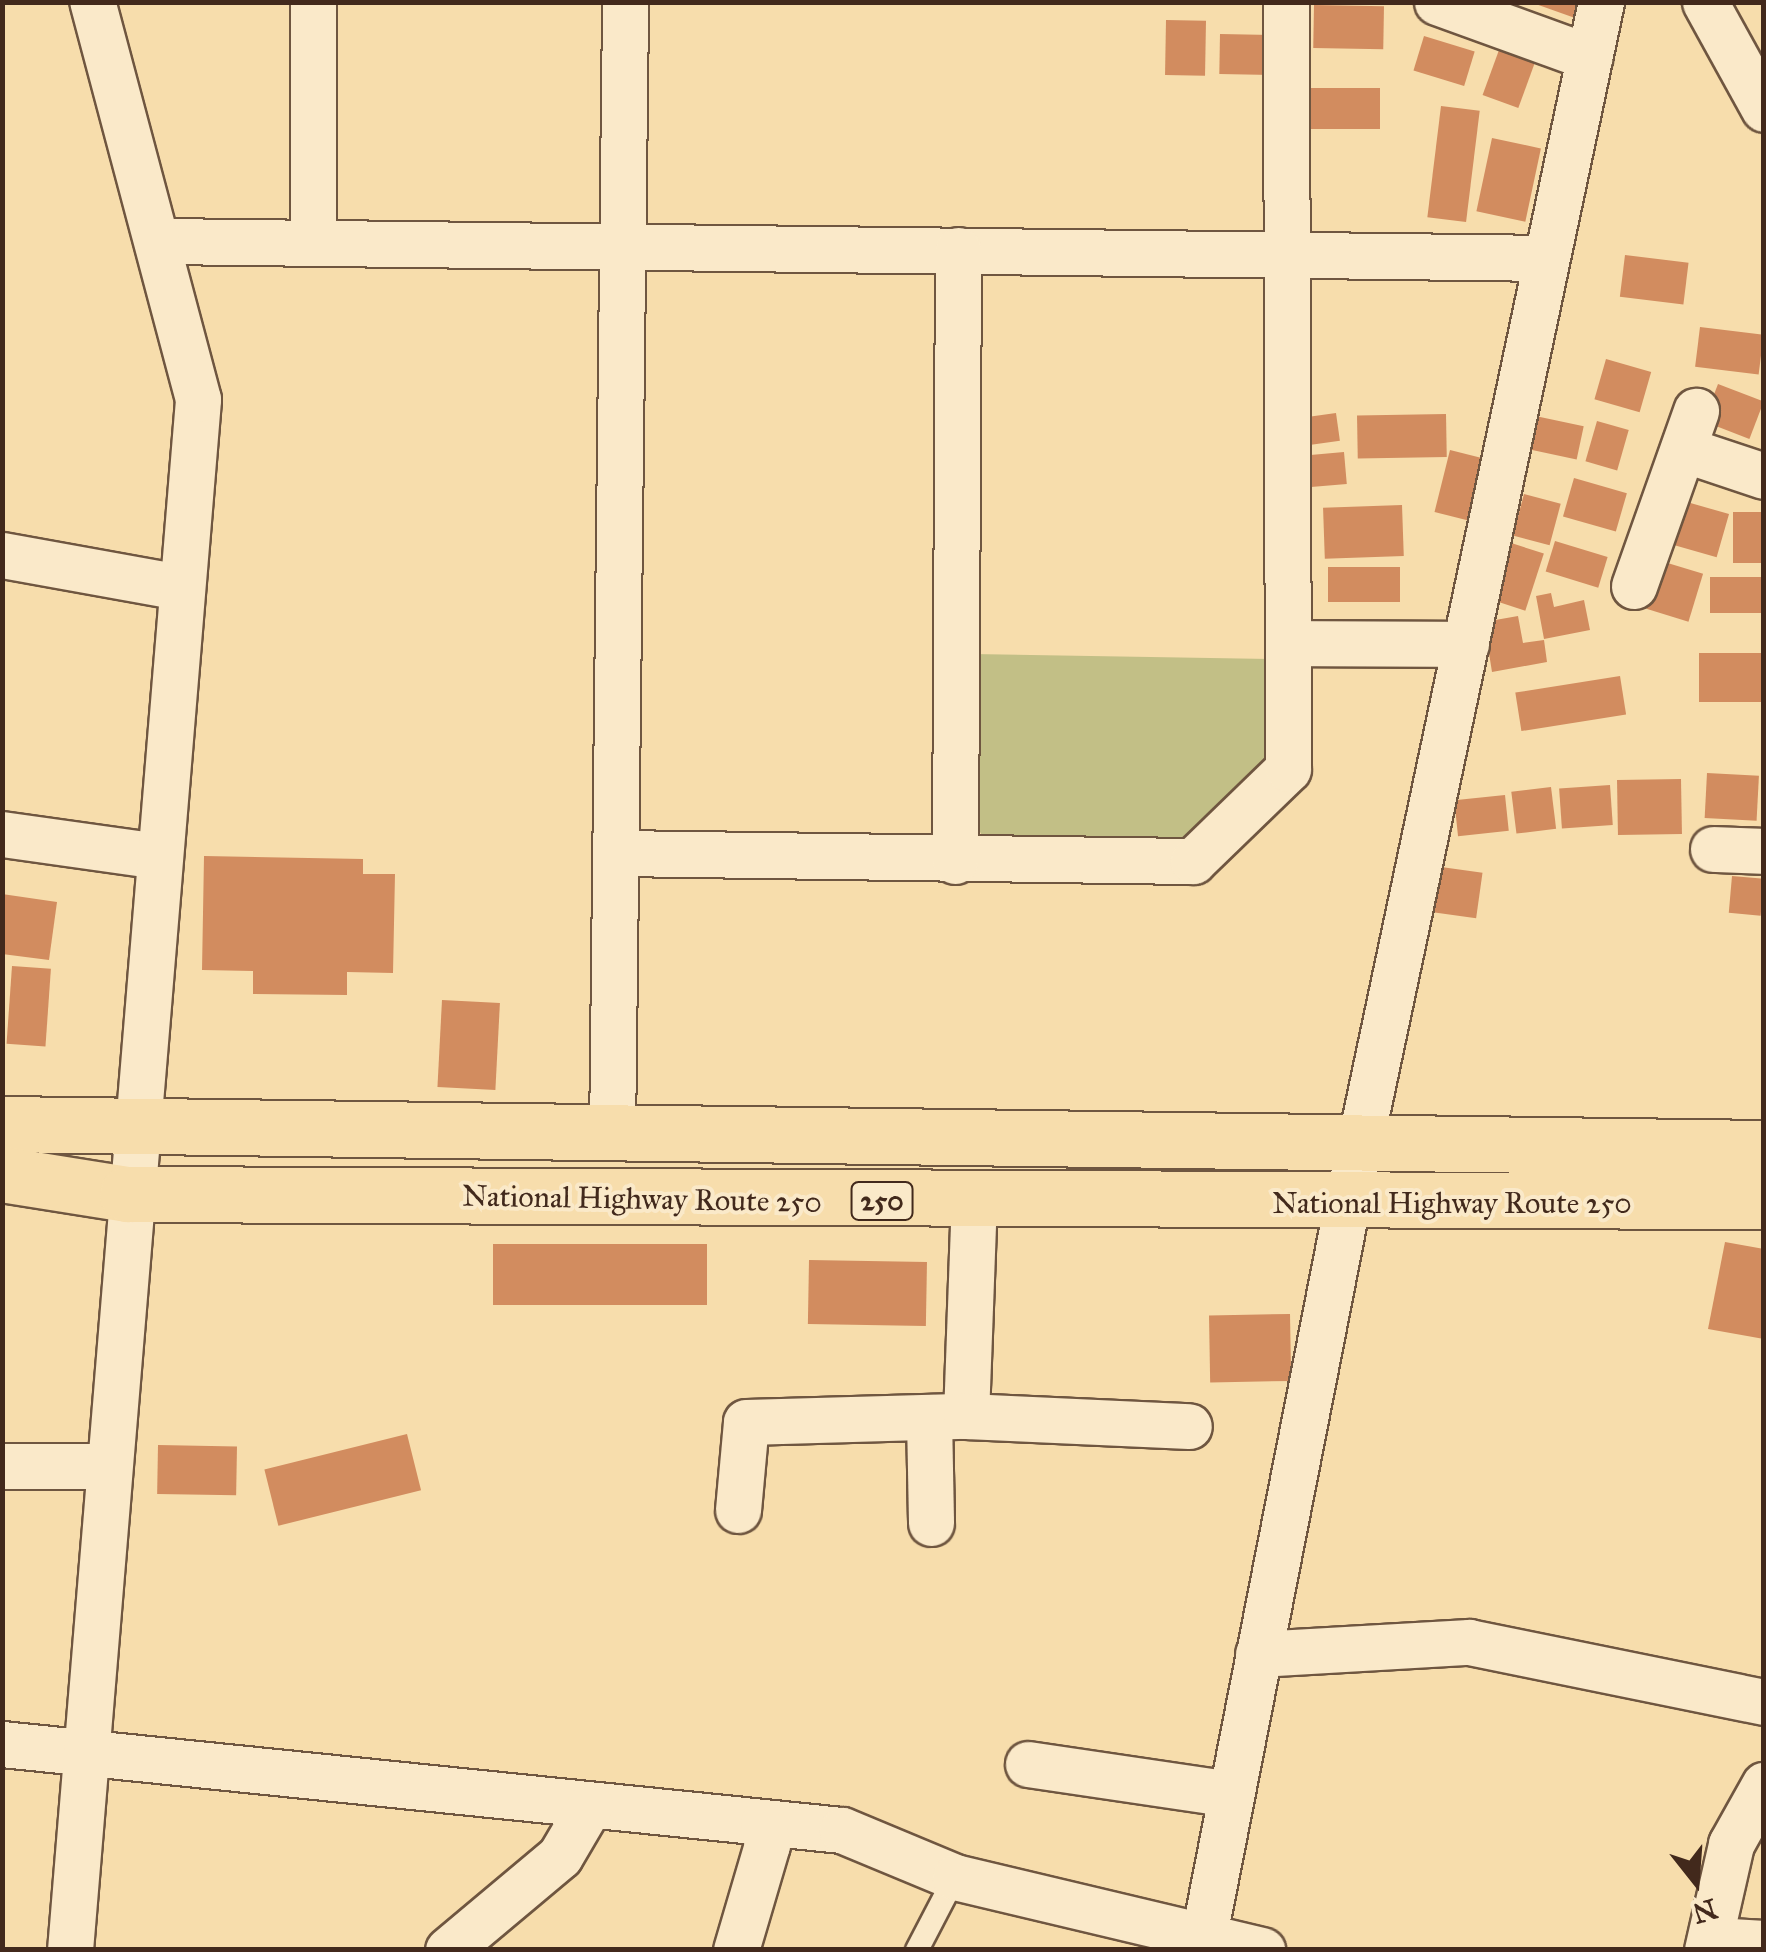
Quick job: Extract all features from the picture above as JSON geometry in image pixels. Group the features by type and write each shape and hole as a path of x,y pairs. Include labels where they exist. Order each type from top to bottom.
{"highway":[{"name":"National Highway Route 250","path":"2,1124 134,1132 1764,1148"},
{"name":"National Highway Route 250","path":"2,1174 127,1194 1347,1204 1764,1201"}],"street":[{"path":"70,1950 89,1754 104,1466 198,399 161,241 92,2"},
{"path":"313,2 313,243"},
{"path":"612,1137 625,2"},
{"path":"617,853 955,861 1193,861 1288,769 1292,254 1286,2"},
{"path":"1437,2 1589,57"},
{"path":"1203,1943 1347,1204 1543,258 1602,2"},
{"path":"1705,2 1764,109"},
{"path":"161,241 1543,258"},
{"path":"955,861 958,250"},
{"path":"1634,586 1690,430 1764,476"},
{"path":"2,555 180,586"},
{"path":"1289,643 1466,644"},
{"path":"2,834 159,856"},
{"path":"1713,849 1764,852"},
{"path":"931,1522 974,1202"},
{"path":"738,1510 746,1422 947,1417 1189,1426"},
{"path":"2,1466 104,1466"},
{"path":"1258,1654 1469,1642 1764,1702"},
{"path":"2,1744 842,1830 955,1877 1203,1943 1262,1950"},
{"path":"1028,1764 1231,1794"},
{"path":"1764,1785 1730,1844 1711,1945 1764,1943"},
{"path":"464,1947 560,1856 590,1805"},
{"path":"736,1950 768,1845 763,1822"}],"lane":[{"path":"917,1950 955,1877"}],"shaded area":[{"path":"972,654 1270,659 1267,768 1181,844 985,841 974,821"}],"building":[{"path":"1530,2 1579,2 1575,18"},
{"path":"1314,5 1384,6 1383,49 1313,48"},
{"path":"1166,20 1206,21 1205,76 1165,75"},
{"path":"1220,34 1274,35 1273,75 1219,74"},
{"path":"1424,36 1475,51 1464,86 1413,70"},
{"path":"1499,50 1535,63 1518,108 1483,95"},
{"path":"1310,88 1380,88 1380,129 1310,129"},
{"path":"1441,106 1480,111 1466,222 1427,217"},
{"path":"1492,138 1541,148 1525,222 1476,211"},
{"path":"1625,255 1689,263 1683,304 1620,297"},
{"path":"1700,327 1764,335 1759,375 1695,367"},
{"path":"1606,359 1651,372 1640,412 1594,399"},
{"path":"1718,384 1764,402 1749,439 1704,421"},
{"path":"1336,413 1340,441 1302,446 1298,418"},
{"path":"1446,414 1447,457 1358,459 1357,416"},
{"path":"1526,414 1584,426 1577,460 1519,447"},
{"path":"1597,421 1629,430 1617,470 1585,461"},
{"path":"1450,450 1491,460 1475,522 1435,512"},
{"path":"1344,452 1347,484 1305,488 1302,456"},
{"path":"1574,478 1627,493 1616,532 1563,516"},
{"path":"1524,494 1561,504 1550,545 1513,536"},
{"path":"1680,500 1729,514 1717,557 1668,543"},
{"path":"1402,505 1404,556 1325,559 1323,508"},
{"path":"1733,512 1764,512 1764,563 1733,563"},
{"path":"1502,540 1544,554 1525,611 1483,597"},
{"path":"1555,541 1608,557 1598,588 1546,572"},
{"path":"1661,561 1703,574 1688,622 1646,609"},
{"path":"1328,567 1400,567 1400,602 1328,602"},
{"path":"1710,577 1764,577 1764,613 1710,613"},
{"path":"1551,593 1554,607 1584,600 1590,630 1544,639 1536,596"},
{"path":"1518,616 1523,643 1544,640 1547,662 1492,672 1484,622"},
{"path":"1699,653 1764,653 1764,702 1699,702"},
{"path":"1620,676 1626,715 1521,731 1515,693"},
{"path":"1707,773 1759,776 1757,821 1705,818"},
{"path":"1681,779 1682,834 1618,835 1617,780"},
{"path":"1610,785 1613,825 1562,828 1559,789"},
{"path":"1551,787 1556,829 1516,834 1511,792"},
{"path":"1505,795 1509,831 1458,836 1454,800"},
{"path":"204,856 363,859 363,874 395,874 393,973 347,972 347,995 253,994 253,971 202,970"},
{"path":"1434,866 1483,873 1476,918 1428,912"},
{"path":"1732,876 1764,879 1761,916 1729,913"},
{"path":"2,894 57,902 49,960 2,954"},
{"path":"12,966 51,969 45,1047 7,1044"},
{"path":"442,1000 500,1003 495,1090 437,1087"},
{"path":"1725,1242 1764,1249 1764,1339 1708,1329"},
{"path":"493,1244 707,1244 707,1305 493,1305"},
{"path":"809,1260 927,1262 926,1326 808,1324"},
{"path":"1290,1314 1291,1381 1210,1382 1209,1315"},
{"path":"407,1434 421,1490 278,1526 264,1470"},
{"path":"158,1445 237,1446 236,1495 157,1494"}]}
